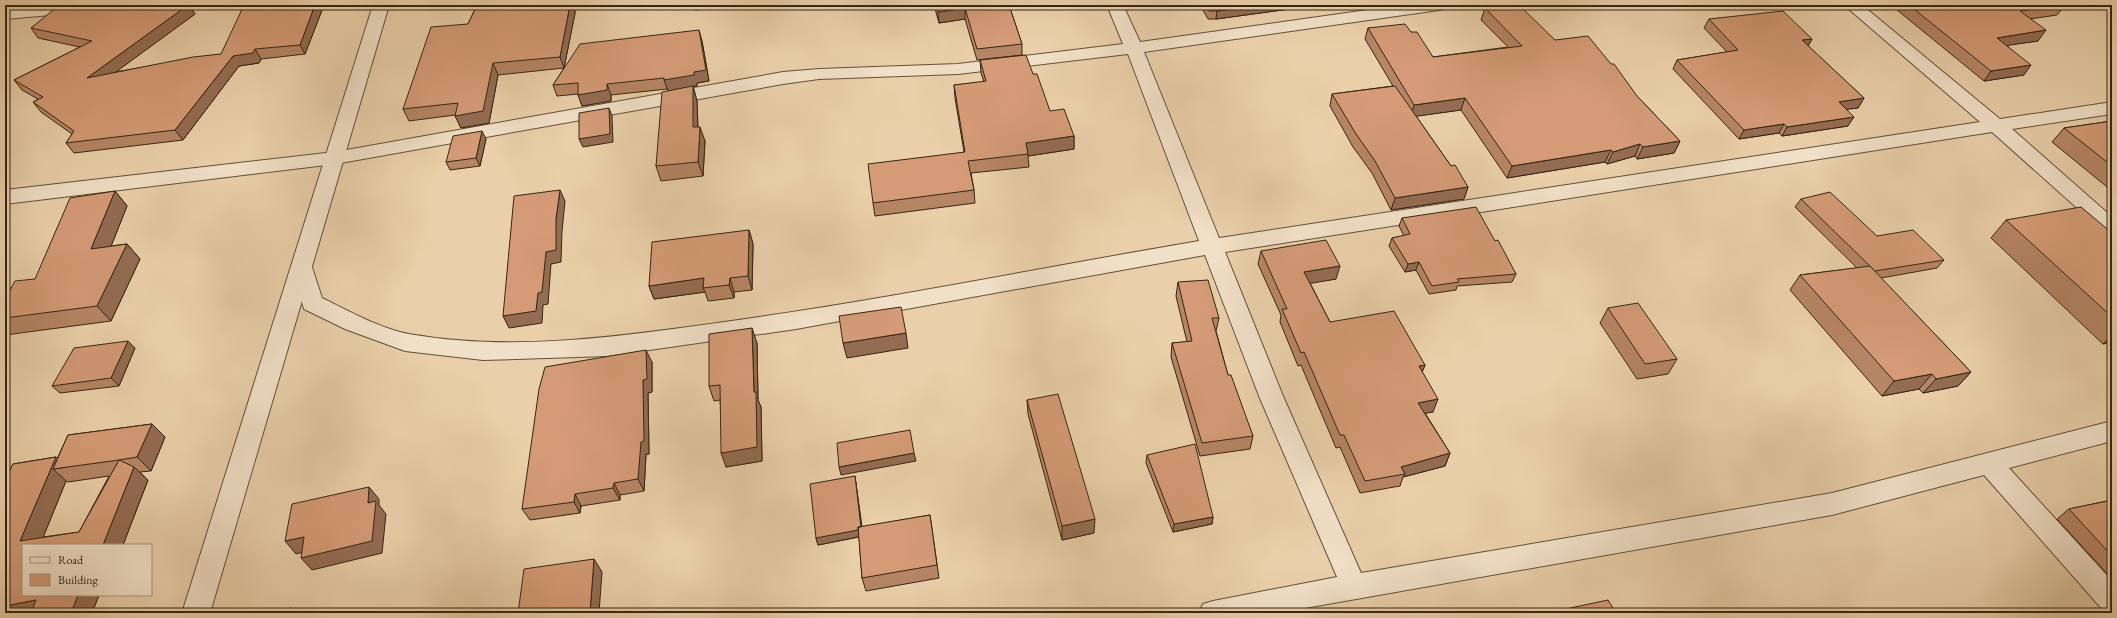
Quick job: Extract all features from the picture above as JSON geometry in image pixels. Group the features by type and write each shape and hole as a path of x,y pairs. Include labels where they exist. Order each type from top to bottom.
{"street":[{"path":"5,14 109,5"},
{"path":"196,613 381,5"},
{"path":"1115,5 1134,48 1271,396 1354,586"},
{"path":"5,197 335,158 783,78 819,74 958,69 1134,48 1439,5"},
{"path":"1852,5 1997,126 2112,228"},
{"path":"302,266 312,303 353,323 405,342 483,351 608,347 796,321 1043,275 1212,246 1307,233 1622,182 2112,108"},
{"path":"1213,613 1354,586 1832,504 1988,462 2112,431"},
{"path":"1988,462 2112,600"}],"building":[{"path":"188,5 87,78 193,57 221,54 244,5 315,5 300,45 255,49 253,53 233,56 175,130 66,143 74,131 33,102 43,97 14,80 92,41 31,28 58,6"},
{"path":"477,5 570,5 560,57 493,63 483,111 455,116 458,103 403,109 431,27 468,24"},
{"path":"936,5 1009,5 1022,44 977,49 965,8 938,12"},
{"path":"1205,5 1263,5 1209,11"},
{"path":"1501,5 1519,5 1555,40 1588,36 1611,64 1614,64 1637,96 1680,141 1643,147 1640,144 1613,152 1611,150 1512,166 1465,98 1414,105 1368,28 1405,24 1411,32 1417,32 1433,57 1522,46 1485,8"},
{"path":"1909,5 2065,5 2020,11 2046,30 1997,38 2031,65 1991,71"},
{"path":"1783,11 1812,39 1802,40 1864,98 1839,102 1854,117 1787,127 1784,124 1744,130 1677,60 1738,50 1709,19"},
{"path":"699,30 706,70 694,72 694,75 664,80 664,78 607,84 607,90 578,95 578,83 553,85 580,44"},
{"path":"1026,55 1033,74 1037,74 1050,111 1064,109 1074,136 1026,143 1028,154 968,161 974,190 873,203 868,164 965,152 954,85 986,81 980,60"},
{"path":"693,86 693,127 700,127 698,162 656,166 662,92"},
{"path":"1395,86 1451,166 1455,165 1468,187 1395,198 1375,161 1356,134 1332,94"},
{"path":"609,108 610,134 579,139 579,113"},
{"path":"2112,121 2112,166 2064,128"},
{"path":"482,131 476,158 446,162 453,136"},
{"path":"560,190 556,219 556,250 546,252 542,292 538,293 536,311 503,316 514,196"},
{"path":"115,191 91,249 127,244 97,306 5,318 5,291 10,290 15,281 35,279 70,198"},
{"path":"1830,192 1877,236 1913,230 1944,260 1875,271 1801,199"},
{"path":"1476,207 1495,241 1498,240 1516,274 1457,279 1459,282 1432,286 1419,262 1408,264 1392,238 1410,234 1402,218"},
{"path":"2081,207 2112,233 2112,317 2006,220"},
{"path":"749,230 748,276 730,278 729,285 703,288 704,278 649,286 652,242"},
{"path":"1326,240 1340,266 1304,272 1330,322 1394,311 1425,365 1419,366 1438,399 1418,403 1450,453 1401,467 1405,474 1365,481 1344,435 1340,435 1304,352 1301,353 1282,309 1287,309 1261,251"},
{"path":"1870,266 1971,372 1936,379 1932,374 1894,381 1800,275"},
{"path":"1208,280 1219,318 1212,318 1228,375 1231,375 1253,436 1202,443 1172,343 1192,341 1178,282"},
{"path":"1638,303 1677,359 1645,364 1608,308"},
{"path":"901,307 906,333 843,343 839,316"},
{"path":"752,328 754,392 756,392 757,447 721,453 720,385 709,386 709,334"},
{"path":"128,341 111,378 52,386 74,348"},
{"path":"646,350 647,379 643,380 644,441 641,442 638,479 614,483 613,488 575,494 574,502 522,509 539,389 545,367"},
{"path":"1058,394 1095,519 1062,526 1027,400"},
{"path":"152,424 137,457 53,469 68,435"},
{"path":"910,430 914,453 839,467 837,443"},
{"path":"1195,444 1213,517 1174,524 1147,455"},
{"path":"56,457 20,541 79,532 119,460 134,467 103,544 22,544 22,596 78,596 71,613 31,613 36,600 5,606 5,481 13,464"},
{"path":"855,476 861,527 858,527 858,530 816,538 810,484"},
{"path":"369,487 368,503 376,501 372,541 301,558 304,537 285,541 292,504"},
{"path":"2112,500 2112,556 2069,509"},
{"path":"930,515 937,565 862,578 858,527"},
{"path":"594,559 590,613 518,613 524,569"},
{"path":"1608,600 1616,613 1557,613 1556,611"},
{"path":"291,608 290,613 266,613"}]}
